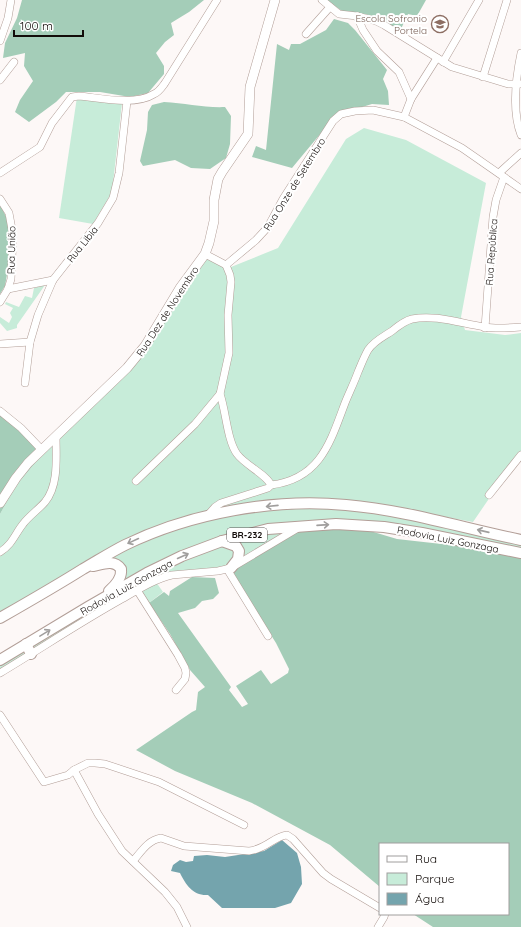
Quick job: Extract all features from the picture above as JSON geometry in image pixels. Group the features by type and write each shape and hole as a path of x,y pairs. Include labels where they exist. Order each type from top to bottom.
{"highway":[{"name":"Rodovia Luiz Gonzaga","path":"0,618 118,548 146,535 177,524 228,511 288,504 326,503 348,505 411,515 521,540"},
{"name":"Rodovia Luiz Gonzaga","path":"0,660 88,607 148,573 182,556 222,541 275,528 336,524 384,527 521,552"},
{"path":"222,541 236,546 239,551 238,558 229,568"},
{"name":"BR-232","path":"84,568 111,563 120,566 122,571 120,578 114,586 88,607"},
{"path":"26,644 31,654"}],"main road":[{"name":"Rua Dez de Novembro","path":"0,503 19,474 87,405 127,368 139,354 180,288 204,254 212,233 215,191 218,179 248,134 250,87 275,0"}],"street":[{"path":"0,40 8,18 11,0"},
{"path":"0,173 40,147 52,123 72,96 127,100 149,97 162,88 217,0"},
{"path":"322,0 339,14 357,16 376,21 384,25 452,67 508,84 519,84"},
{"path":"404,117 411,99 440,60 479,0"},
{"path":"483,77 507,0"},
{"path":"306,34 330,7"},
{"path":"357,16 363,30 377,51 399,72 411,99"},
{"path":"521,53 517,120 521,135"},
{"path":"0,80 14,62"},
{"name":"Rua Libia","path":"25,383 30,342 38,315 53,280 98,223 113,198 119,173 127,100"},
{"name":"Rua Onze de Setembro","path":"226,265 256,240 268,227 286,193 333,121 337,117 348,112 373,110 404,117 452,142 521,189"},
{"path":"501,175 521,153"},
{"name":"Rua República","path":"485,328 494,207 501,175"},
{"name":"Rua União","path":"0,199 10,213 12,264 8,289 0,302"},
{"path":"204,254 226,265 231,282 228,315 229,353 220,394 234,450 271,485"},
{"path":"8,289 53,280"},
{"path":"208,515 221,503 268,488 271,485 286,483 298,478 312,468 321,458 336,430 368,349 376,341 403,323 413,319 433,318 462,322 485,328 521,327"},
{"path":"0,344 30,342"},
{"path":"136,481 195,424 220,394"},
{"path":"0,411 21,428 42,450"},
{"path":"0,552 9,546 22,524 41,506 52,491 55,467 56,436"},
{"path":"489,495 521,454"},
{"path":"0,674 137,590 165,577 229,568 302,526"},
{"path":"229,568 268,636"},
{"path":"137,590 185,668 185,679 176,690"},
{"path":"0,715 44,782 68,775 83,765 92,762 105,764 131,772 175,789 244,824"},
{"path":"74,770 118,846 165,892 177,907 187,927"},
{"path":"133,861 148,844 161,838 184,846 196,848 249,851 265,847 280,837 287,835 293,839 331,879 379,907"},
{"path":"378,927 385,915"}],"green space":[{"path":"22,0 204,0 189,12 171,23 174,35 165,42 156,53 164,66 164,74 148,93 130,97 100,92 66,92 56,102 29,122 15,112 20,100 33,81 24,66 25,53 3,58 5,43 17,18"},
{"path":"326,0 426,0 417,16 408,14 400,31 369,15 342,11"},
{"path":"334,19 348,23 387,70 383,79 388,91 389,105 372,104 336,115 292,168 252,157 256,146 266,150 277,44 289,50 291,44 300,44 326,30"},
{"path":"77,97 122,103 112,192 93,224 59,218"},
{"path":"164,102 210,107 225,107 231,116 230,144 226,158 210,169 191,168 175,160 143,166 140,161 147,130 148,112 152,105"},
{"path":"364,128 406,140 486,183 461,317 465,330 505,335 521,333 521,452 473,522 370,503 318,498 270,500 190,515 269,506 346,506 521,539 521,552 406,529 277,526 222,540 107,594 124,570 97,562 0,615 0,514 15,487 40,457 161,324 206,257 226,269 278,248 346,139"},
{"path":"0,204 9,223 9,263 5,286 0,294"},
{"path":"45,285 17,325 17,328 7,331 0,323 0,317 9,323 12,317 10,313 13,308 5,304 6,302 19,307 25,296 32,298 34,288"},
{"path":"0,415 18,429 33,444 40,457 15,487 0,514"},
{"path":"302,527 360,528 397,539 521,553 521,927 433,927 415,915 509,915 509,843 379,843 379,886 330,845 252,803 175,771 136,750 196,710 198,692 205,687 190,670 170,634 149,603 164,592 169,596 170,591 192,577 215,578 219,593 213,599 202,601 195,608 178,613 231,687 229,690 242,707 248,704 236,686 261,670 271,684 288,673 289,669 276,643 231,572"},
{"path":"277,528 297,528 238,561 233,543"},
{"path":"222,543 238,548 229,567 173,572 0,672 0,663 114,592"},
{"path":"156,582 163,592 149,603 140,591"}],"water":[{"path":"282,840 297,853 301,867 302,884 291,903 275,908 222,908 208,895 194,892 185,882 180,873 171,871 173,865 180,860 186,862 193,861 194,856 207,855 225,857 264,851"}],"place":[{"name":"Escola Sofronio Portela","path":"440,24"}]}
